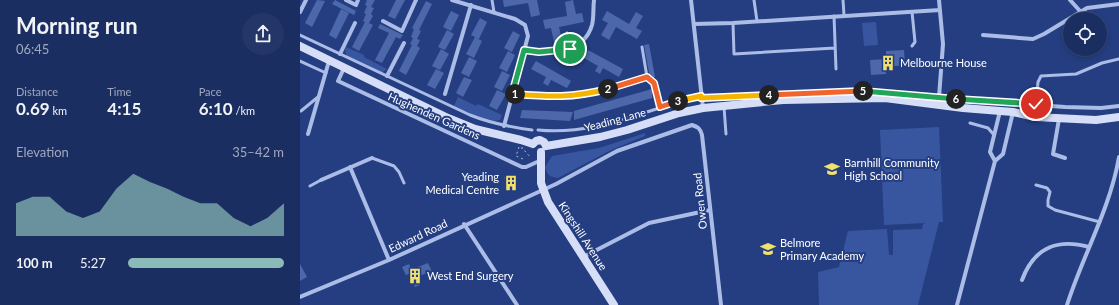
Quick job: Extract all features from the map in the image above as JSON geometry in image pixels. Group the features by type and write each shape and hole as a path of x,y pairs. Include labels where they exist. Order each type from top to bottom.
{"street":[{"path":"300,12 306,0"},
{"path":"346,0 356,5 358,0"},
{"path":"383,21 402,31 416,0"},
{"path":"452,0 515,19 525,25 528,36 504,126"},
{"path":"524,50 539,52 570,49 578,45 590,32 593,23 594,0"},
{"path":"691,0 703,108"},
{"path":"939,0 943,44 939,97"},
{"path":"1070,0 1080,11"},
{"path":"983,35 1033,39 1087,8 1119,4"},
{"path":"445,94 471,6"},
{"path":"694,24 733,23 940,10"},
{"path":"340,54 355,23"},
{"path":"387,76 404,43"},
{"name":"Yeading Lane","path":"300,46 448,118 475,129 520,140 539,148 626,130 679,113 703,108 796,99 885,98 1006,112 1035,117 1096,120 1119,117"},
{"path":"308,134 330,61"},
{"name":"Hughenden Gardens","path":"344,68 338,81 522,167 526,167"},
{"path":"701,97 870,91 1006,103 1101,108 1119,106"},
{"path":"957,305 995,161 1003,154 1006,103"},
{"path":"995,161 990,152 994,135 1006,112"},
{"path":"1059,118 1052,154 1065,158"},
{"name":"Owen Road","path":"543,189 617,151 692,125 697,126 700,129 721,305"},
{"name":"Kingshill Avenue","path":"539,148 535,163 541,176"},
{"name":"Kingshill Avenue","path":"539,148 543,189 550,206 614,305"},
{"path":"1067,305 1100,222 1115,177 1119,157"},
{"path":"321,180 372,158"},
{"path":"526,167 535,163"},
{"path":"350,167 389,260"},
{"name":"Edward Road","path":"300,298 389,260 464,224 543,189"},
{"path":"583,257 649,224 710,210"},
{"path":"464,224 517,305"},
{"path":"1022,280 1030,263 1038,254 1047,249 1065,244 1089,247"}],"lane":[{"path":"492,0 494,12"},
{"path":"754,0 757,21"},
{"path":"843,0 844,16"},
{"path":"912,12 915,42 912,46"},
{"path":"834,16 836,69"},
{"path":"733,23 734,54 835,48"},
{"path":"567,33 570,49"},
{"path":"300,35 470,116 504,126 532,130"},
{"path":"512,94 549,97 585,95 647,77 642,47"},
{"path":"1036,104 1038,82 1041,76 1076,74 1102,63 1119,59"},
{"path":"300,61 326,73"},
{"path":"352,72 357,62"},
{"path":"301,111 320,96"},
{"path":"538,130 579,130 624,120 660,107 701,97"},
{"path":"724,106 726,134"},
{"path":"970,123 988,128 994,135"},
{"path":"579,130 580,140"},
{"path":"372,158 374,157 394,166 399,172 404,183"},
{"path":"310,186 321,180"},
{"path":"1036,185 1047,188 1050,192 1048,206 1056,210 1100,222"}],"path":[{"path":"647,77 654,83 660,107"},
{"path":"519,146 516,156 523,159 526,167"},
{"path":"522,148 535,163"}],"shaded area":[{"path":"876,22 878,45 864,46 862,23"},
{"path":"346,47 364,55 364,57 387,69 381,72 347,56 345,51"},
{"path":"458,97 476,106 478,104 502,115 500,120 495,121 484,119 454,106"},
{"path":"939,127 943,222 939,222 918,305 819,305 818,272 839,267 848,231 887,229 889,255 893,255 893,230 922,229 923,224 926,223 884,225 880,130"},
{"path":"645,133 645,136 611,150 558,178 549,175 546,170 545,167 552,156 599,148"}],"building":[{"path":"317,0 325,1 312,27 305,23"},
{"path":"335,0 356,11 354,15 332,4"},
{"path":"367,0 375,0 371,7 374,8 371,14 373,16 369,23 373,25 359,51 352,47 365,22 363,21 366,14 364,13 367,6 365,5"},
{"path":"396,0 405,0 395,19 388,16"},
{"path":"503,0 537,0 540,15 531,17 528,3 504,7"},
{"path":"573,0 576,14 582,13 584,22 559,27 562,41 554,42 551,28 545,29 543,20 567,16 565,2"},
{"path":"426,1 432,4 419,30 421,31 417,39 420,40 417,46 420,48 406,75 399,71 412,45 410,44 413,38 411,37 414,29 412,28"},
{"path":"341,9 349,13 336,39 329,35"},
{"path":"451,11 459,15 451,31 443,27"},
{"path":"607,11 629,24 636,12 643,16 636,28 642,31 637,39 616,27 609,40 601,35 608,23 602,20"},
{"path":"480,18 487,22 479,39 471,35"},
{"path":"380,24 403,35 400,39 396,37 382,63 375,60 389,33 378,28"},
{"path":"447,30 454,34 445,50 438,47"},
{"path":"513,31 520,35 512,52 504,48"},
{"path":"475,37 482,41 474,58 466,54"},
{"path":"649,44 655,77 650,78 644,45"},
{"path":"441,49 449,54 440,70 432,66"},
{"path":"588,50 623,69 619,77 603,68 600,74 595,71 598,66 584,58"},
{"name":"Melbourne House","path":"904,50 905,65 886,67 886,74 871,75 870,60 886,59 886,51"},
{"path":"508,51 515,55 507,72 499,68"},
{"path":"469,57 477,61 469,77 461,73"},
{"path":"536,61 571,81 567,88 551,80 548,86 543,83 546,77 531,69"},
{"path":"436,69 444,73 435,89 427,85"},
{"path":"502,71 510,75 502,91 494,87"},
{"path":"464,77 472,80 463,97 456,93"},
{"path":"652,89 652,98 574,120 574,111"},
{"path":"497,90 506,94 497,110 489,106"},
{"path":"522,110 573,112 570,121 520,118"},
{"name":"Yeading Medical Centre","path":"511,175 517,188 508,191 504,177"},
{"name":"West End Surgery","path":"428,263 435,278 430,280 427,273 417,277 420,285 415,287 409,274 406,275 402,267 409,264 413,273 419,270 418,267"},
{"path":"300,264 307,277 300,281"}],"place":[{"name":"Melbourne House","path":"888,63"},
{"name":"Barnhill Community High School","path":"832,169"},
{"name":"Yeading Medical Centre","path":"511,183"},
{"name":"Belmore Primary Academy","path":"768,249"},
{"name":"West End Surgery","path":"415,276"}],"route":[{"path":"570,49 539,52 524,50 512,94 549,97 585,95 647,77 654,83 660,107 701,96 701,98 852,91 870,91 964,100 1036,104"}]}
